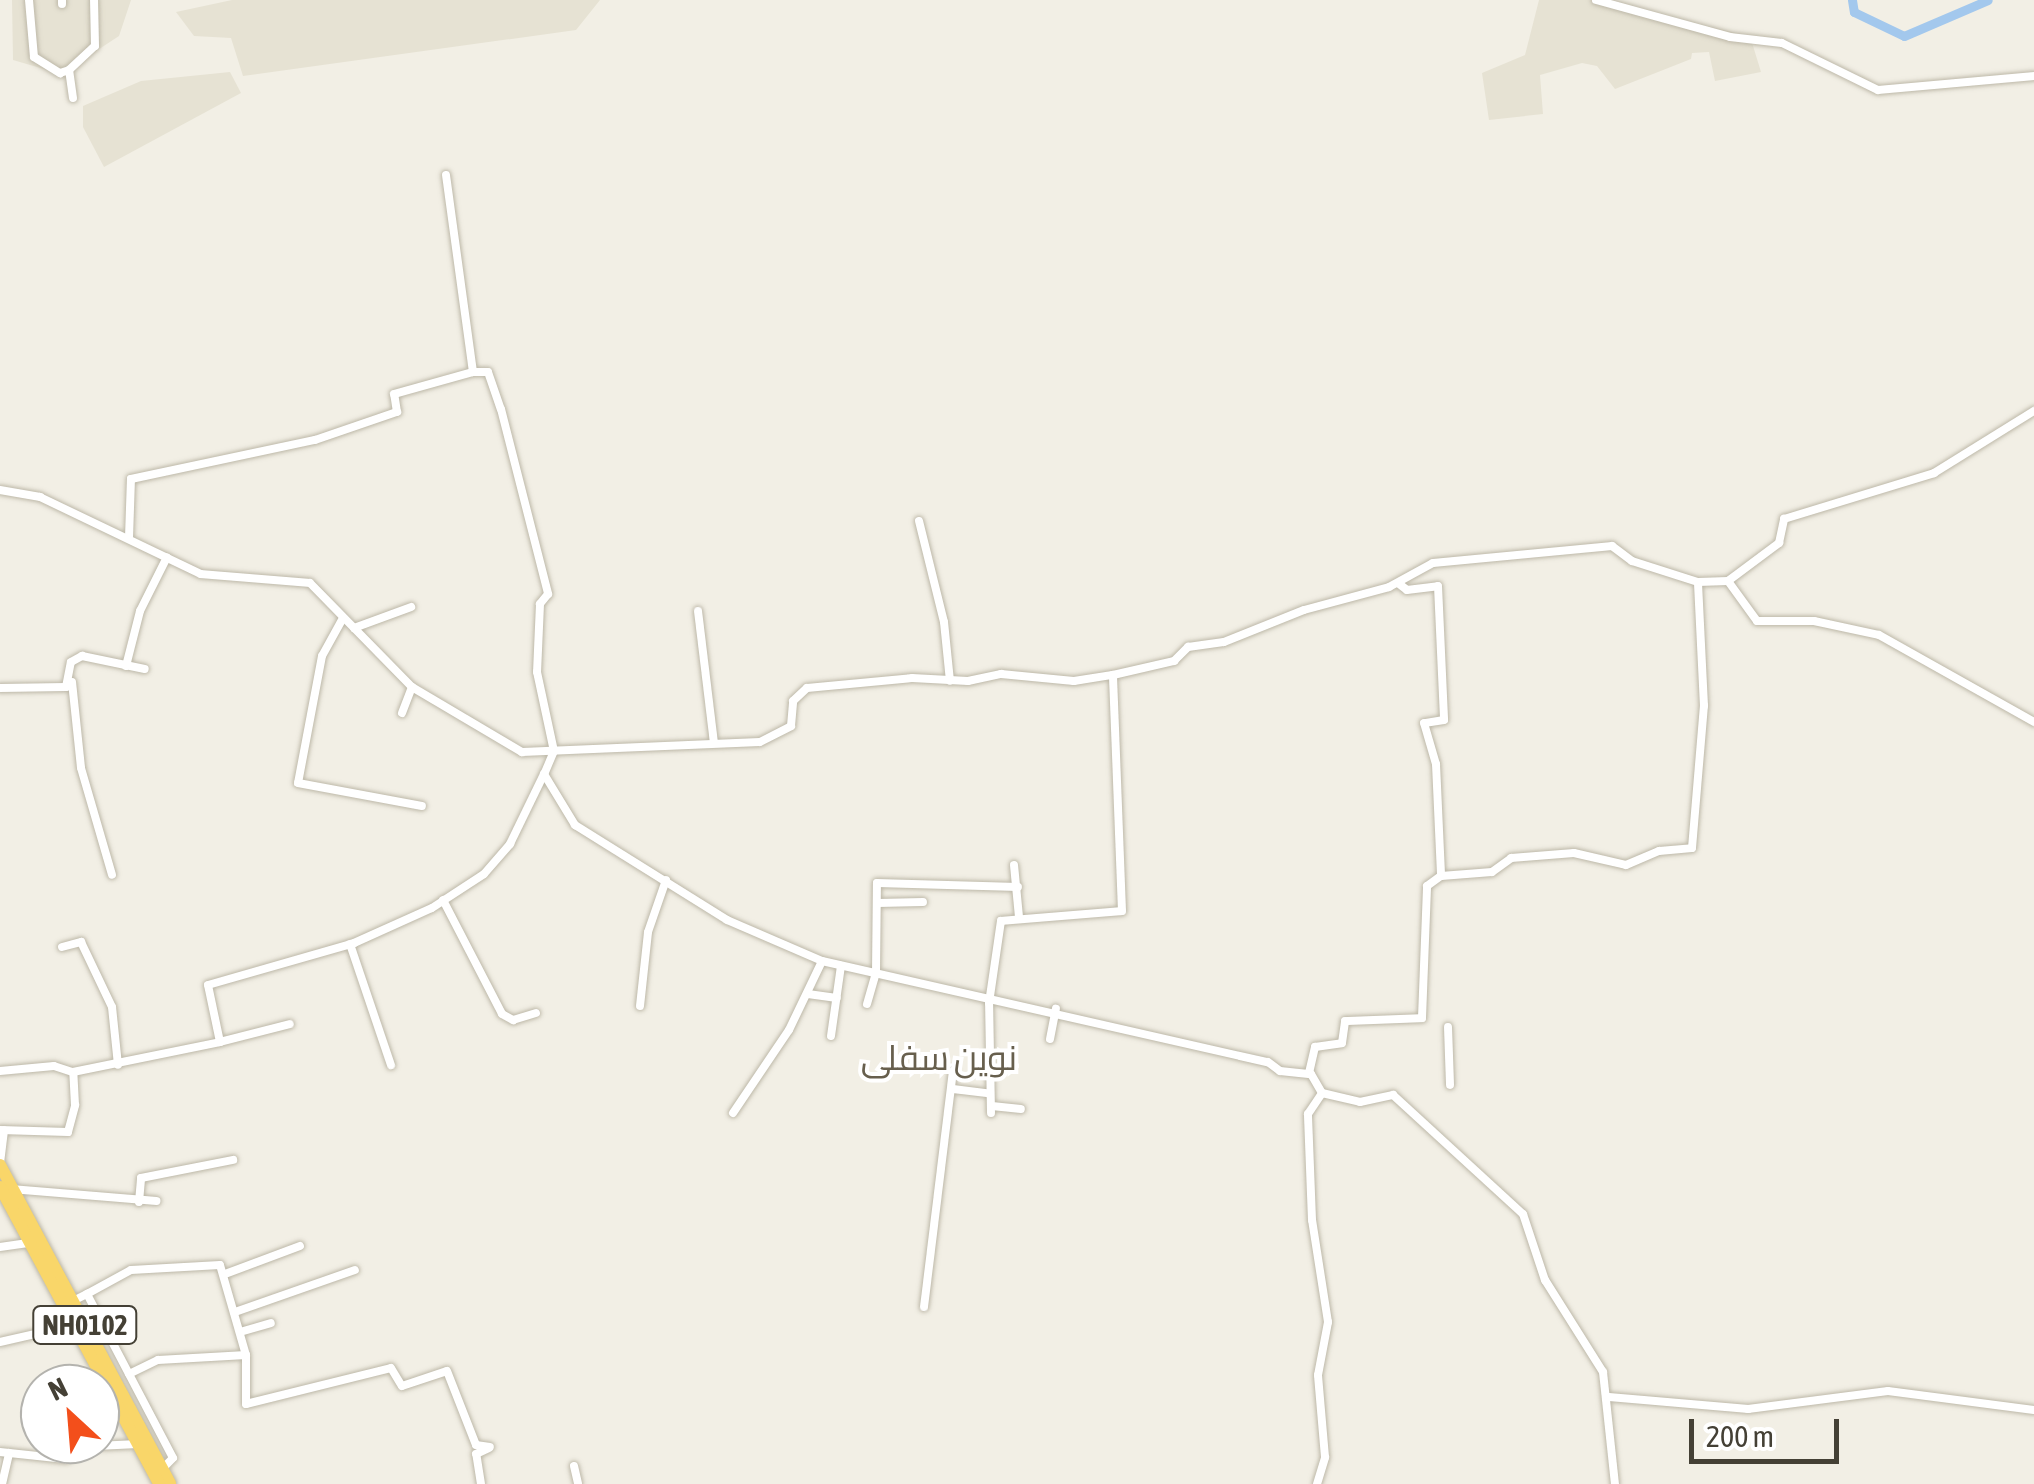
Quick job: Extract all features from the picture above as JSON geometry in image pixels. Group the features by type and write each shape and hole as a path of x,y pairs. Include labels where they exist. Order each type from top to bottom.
{"highway":[{"name":"NH0102","path":"0,1164 5,1189 30,1242 159,1484"},
{"name":"NH0102","path":"5,1189 72,1301 170,1484"}],"street":[{"path":"29,0 34,57 60,73 69,70 95,46 94,0"},
{"path":"1596,0 1730,37 1782,44 1878,90 2034,76"},
{"path":"69,70 73,98"},
{"path":"446,175 474,372"},
{"path":"129,538 131,479 314,440 397,412 394,394 474,372 488,372 540,550 548,594 540,604 536,672 554,751 510,844 484,874 444,900 350,944 208,985 220,1042"},
{"path":"0,490 40,497 201,574 310,583 412,687 522,752 554,751 580,744 742,745 791,726 793,701 807,688 1114,675 1174,661 1188,647 1224,642 1398,582 1433,563 1612,546 1632,561 1698,582 1728,581 1779,543 1784,519 1934,473 2034,411"},
{"path":"919,521 944,622 950,680"},
{"path":"126,666 140,611 168,557"},
{"path":"1728,581 1757,621 1814,622 1879,635 2034,722"},
{"path":"1398,582 1407,590 1438,586 1444,720 1424,723 1436,764 1441,876"},
{"path":"1309,1074 1315,1046 1342,1044 1346,1021 1422,1018 1428,886 1441,876 1492,872 1512,858 1574,853 1626,865 1659,851 1692,848 1704,706 1698,582"},
{"path":"354,628 410,607"},
{"path":"698,612 714,743"},
{"path":"343,618 322,656 298,783 422,806"},
{"path":"112,874 81,768 73,658 145,669"},
{"path":"1021,1109 992,1110 988,1093 992,998 1001,921 1019,916 1122,911 1114,675"},
{"path":"0,688 58,688 72,682"},
{"path":"402,713 412,687"},
{"path":"544,774 575,826 727,920 822,961 1056,1009 1309,1074 1322,1093 1360,1102 1393,1095 1432,1135 1486,1174 1522,1214 1545,1280 1602,1372 1608,1396 1615,1484"},
{"path":"1014,864 1019,916"},
{"path":"640,1006 648,932 666,880"},
{"path":"867,1004 876,973 877,883 1018,887"},
{"path":"444,900 502,1014 514,1020 536,1013"},
{"path":"878,903 923,902"},
{"path":"62,947 80,942 112,1007 118,1065"},
{"path":"350,944 391,1065"},
{"path":"733,1112 808,994 822,961"},
{"path":"831,1036 841,966"},
{"path":"808,994 837,998"},
{"path":"1050,1039 1056,1009"},
{"path":"0,1071 54,1066 73,1072 118,1065 290,1024"},
{"path":"1448,1027 1450,1085"},
{"path":"924,1307 953,1071"},
{"path":"0,1164 2,1130 68,1132 76,1105 73,1072"},
{"path":"952,1089 988,1093"},
{"path":"1317,1484 1325,1457 1318,1375 1328,1322 1312,1220 1308,1114 1322,1093"},
{"path":"139,1202 141,1178 233,1160"},
{"path":"5,1189 157,1202"},
{"path":"0,1247 30,1242"},
{"path":"225,1274 300,1246"},
{"path":"72,1301 131,1270 220,1266 246,1354 246,1404 391,1368 402,1386 448,1372 476,1445 492,1446 476,1454 481,1484"},
{"path":"235,1312 355,1270"},
{"path":"87,1294 173,1458 162,1468"},
{"path":"240,1332 271,1323"},
{"path":"0,1342 75,1324"},
{"path":"129,1374 158,1360 246,1354"},
{"path":"1608,1396 1748,1409 1888,1392 2034,1410"},
{"path":"2,1484 4,1452 66,1460 96,1446 138,1444"},
{"path":"574,1466 578,1484"}],"shaded area":[{"path":"12,0 131,0 119,36 61,74 13,60"},
{"path":"232,0 600,0 576,30 243,76 231,38 194,36 176,12"},
{"path":"1539,0 1593,0 1750,36 1761,72 1715,81 1709,52 1692,53 1691,59 1615,89 1597,66 1582,63 1540,75 1543,114 1489,120 1482,73 1525,55"},
{"path":"230,72 241,93 104,167 83,127 83,106 141,81"}],"waterway":[{"path":"1852,0 1854,12 1904,36 1988,0"}],"district":[{"name":"نوین سفلى","path":"939,1057"}]}
